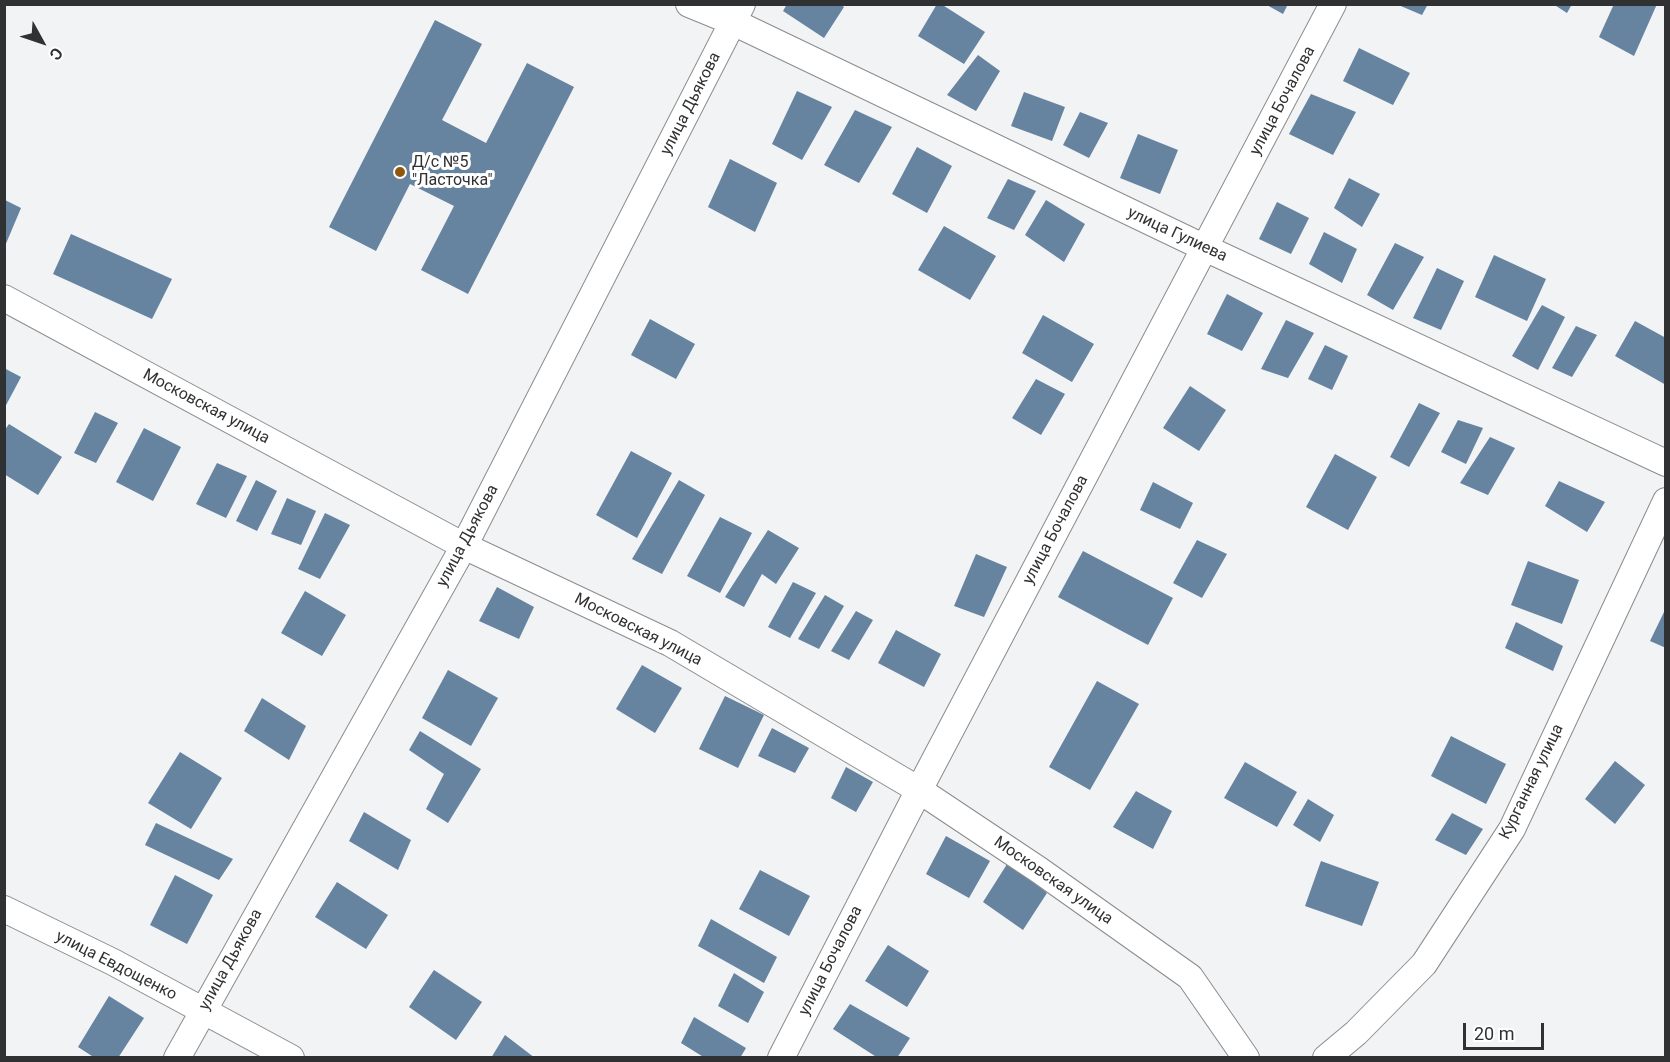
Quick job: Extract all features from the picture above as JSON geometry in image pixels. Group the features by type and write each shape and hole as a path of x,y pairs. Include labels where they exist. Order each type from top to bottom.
{"street":[{"name":"улица Гулиева","path":"689,4 737,13 1205,248 1665,462"},
{"name":"улица Бочалова","path":"781,1058 919,790 1333,4"},
{"name":"улица Дьякова","path":"177,1058 464,546 737,13"},
{"name":"Московская улица","path":"4,298 464,546 670,643 919,790 1039,870 1190,977 1246,1058"},
{"name":"Курганная улица","path":"1326,1058 1356,1033 1424,964 1512,829 1665,501"},
{"name":"улица Евдощенко","path":"4,909 113,962 291,1058"}],"building":[{"path":"787,4 840,4 844,7 824,38 783,11"},
{"path":"937,4 941,4 985,32 964,64 918,36"},
{"path":"1265,4 1288,4 1283,14"},
{"path":"1396,4 1428,4 1422,15"},
{"path":"1553,4 1572,4 1567,13"},
{"path":"1614,4 1657,4 1634,56 1599,37"},
{"path":"435,20 482,44 442,120 486,143 527,63 574,87 468,294 421,270 454,206 410,184 376,251 329,227"},
{"path":"1359,48 1410,73 1393,105 1343,81"},
{"path":"978,55 1000,71 976,111 947,95"},
{"path":"797,91 832,107 802,160 772,144"},
{"path":"1024,92 1065,107 1052,141 1011,126"},
{"path":"1311,94 1356,112 1333,155 1289,134"},
{"path":"855,110 892,127 859,183 824,165"},
{"path":"1080,112 1108,123 1089,158 1063,145"},
{"path":"1138,134 1178,150 1160,194 1120,178"},
{"path":"917,147 952,166 927,213 892,194"},
{"path":"730,159 777,183 755,232 708,207"},
{"path":"1349,178 1380,194 1362,227 1334,208"},
{"path":"1008,179 1036,191 1014,230 987,218"},
{"path":"5,200 21,208 5,246"},
{"path":"1046,200 1085,224 1064,262 1025,235"},
{"path":"1277,202 1309,218 1291,254 1259,239"},
{"path":"944,226 996,256 970,300 918,270"},
{"path":"1324,232 1357,249 1342,283 1309,264"},
{"path":"71,234 172,279 152,319 53,274"},
{"path":"1395,243 1424,257 1393,310 1367,295"},
{"path":"1494,255 1546,279 1527,321 1475,297"},
{"path":"1437,268 1464,281 1441,330 1413,318"},
{"path":"1227,294 1263,313 1242,351 1207,334"},
{"path":"1542,305 1565,317 1538,370 1512,356"},
{"path":"1043,315 1094,344 1072,382 1022,353"},
{"path":"650,319 695,344 676,379 631,355"},
{"path":"1286,320 1314,333 1288,378 1261,369"},
{"path":"1635,321 1666,338 1666,385 1615,356"},
{"path":"1576,326 1597,335 1572,377 1552,368"},
{"path":"1325,345 1348,356 1332,390 1308,379"},
{"path":"4,368 21,377 4,409"},
{"path":"1036,379 1065,394 1041,435 1012,418"},
{"path":"1190,386 1226,410 1199,451 1163,428"},
{"path":"1419,403 1440,413 1409,467 1390,457"},
{"path":"95,412 118,423 96,463 74,453"},
{"path":"1458,420 1483,428 1466,464 1441,452"},
{"path":"9,424 62,457 38,495 4,474 4,431"},
{"path":"144,428 181,447 153,501 116,482"},
{"path":"1490,437 1515,448 1488,495 1460,483"},
{"path":"631,451 672,473 637,538 596,515"},
{"path":"1335,454 1377,477 1348,530 1306,507"},
{"path":"217,463 247,476 226,518 196,504"},
{"path":"256,480 277,491 257,531 236,521"},
{"path":"679,480 705,495 662,574 632,559"},
{"path":"1559,481 1605,502 1587,532 1545,506"},
{"path":"1153,482 1193,503 1180,529 1140,510"},
{"path":"287,498 316,511 301,545 271,534"},
{"path":"325,513 350,525 320,579 298,569"},
{"path":"720,517 752,533 720,593 687,576"},
{"path":"768,530 799,548 776,584 762,574 744,607 725,597"},
{"path":"1197,540 1227,554 1202,598 1173,583"},
{"path":"1083,551 1173,598 1148,645 1058,597"},
{"path":"976,554 1007,567 984,617 954,606"},
{"path":"1528,561 1579,580 1562,624 1511,605"},
{"path":"793,582 816,593 790,638 768,627"},
{"path":"497,587 534,607 519,639 479,621"},
{"path":"305,591 346,615 322,656 281,633"},
{"path":"825,595 844,606 819,649 798,639"},
{"path":"856,611 873,620 849,660 831,651"},
{"path":"1664,612 1666,613 1666,648 1650,641"},
{"path":"1516,622 1563,646 1553,671 1505,648"},
{"path":"896,630 941,654 924,687 878,663"},
{"path":"642,665 682,688 655,733 616,709"},
{"path":"448,670 498,698 471,746 422,718"},
{"path":"1097,681 1139,704 1090,790 1049,767"},
{"path":"725,696 764,715 738,768 699,749"},
{"path":"262,698 306,726 289,760 244,731"},
{"path":"772,728 809,748 795,773 758,756"},
{"path":"420,731 481,769 448,823 426,809 444,774 409,750"},
{"path":"1451,736 1506,764 1486,804 1431,776"},
{"path":"180,752 222,778 191,829 148,803"},
{"path":"1615,761 1645,785 1615,824 1585,799"},
{"path":"1245,762 1297,792 1277,827 1224,798"},
{"path":"846,767 873,782 856,812 831,798"},
{"path":"1136,791 1172,811 1153,849 1113,827"},
{"path":"1308,799 1334,815 1320,842 1293,825"},
{"path":"364,812 411,840 398,870 349,841"},
{"path":"1452,813 1483,829 1466,855 1435,840"},
{"path":"156,823 233,859 219,880 145,845"},
{"path":"946,836 990,861 969,898 926,874"},
{"path":"1009,861 1047,893 1023,930 983,902"},
{"path":"1321,861 1379,882 1362,926 1305,906"},
{"path":"760,870 810,896 789,936 739,909"},
{"path":"175,875 213,895 187,944 150,925"},
{"path":"337,882 388,915 366,949 315,917"},
{"path":"711,919 777,957 764,983 698,946"},
{"path":"888,945 929,971 907,1007 865,981"},
{"path":"434,970 482,1002 456,1040 409,1007"},
{"path":"734,973 764,992 748,1023 718,1006"},
{"path":"109,996 144,1018 118,1058 95,1058 78,1047"},
{"path":"850,1004 910,1038 897,1058 878,1058 833,1029"},
{"path":"694,1017 746,1048 740,1058 705,1058 681,1043"},
{"path":"505,1035 535,1058 491,1058"}],"place":[{"name":"Д/с №5 \"Ласточка\"","path":"400,172"}]}
